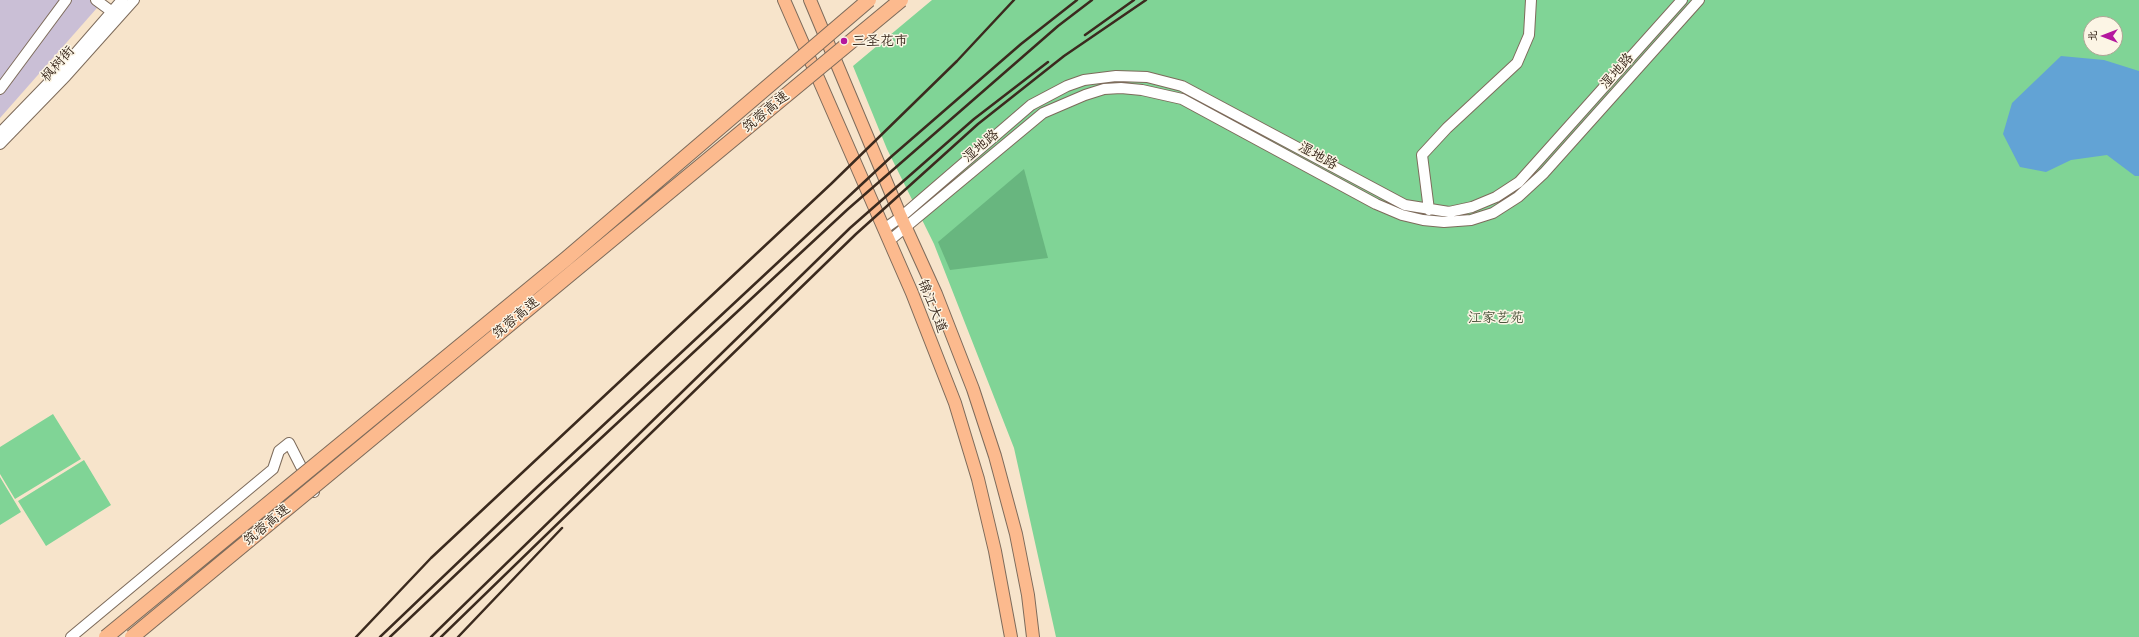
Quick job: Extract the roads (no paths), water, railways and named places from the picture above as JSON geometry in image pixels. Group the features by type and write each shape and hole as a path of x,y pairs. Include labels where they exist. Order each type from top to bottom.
{"highway":[{"name":"筑蓉高速","path":"106,637 566,259 869,0"},
{"name":"筑蓉高速","path":"132,637 901,0"}],"main road":[{"name":"锦江大道","path":"784,0 912,293 959,418 978,479 1008,615 1010,637"},
{"name":"锦江大道","path":"810,0 903,222 936,294 964,367 995,456 1016,534 1028,595 1033,637"}],"street":[{"path":"0,89 66,0"},
{"path":"96,0 115,14"},
{"name":"枫树街","path":"0,144 66,76 115,14 122,0"},
{"name":"枫树街","path":"0,133 115,14 134,0"},
{"path":"1429,221 1422,156 1447,128 1517,63 1529,35 1531,0"},
{"name":"湿地路","path":"888,241 903,222 1031,105 1067,86 1084,80 1129,75 1164,80 1200,94 1405,205 1428,210 1449,212 1472,207 1496,197 1519,182 1682,0"},
{"name":"湿地路","path":"884,229 903,222 1043,113 1068,101 1104,89 1142,90 1171,96 1207,111 1376,204 1402,215 1429,221 1471,220 1493,212 1518,197 1560,156 1699,0"},
{"path":"1251,135 1256,125"},
{"path":"71,637 273,469 279,451 289,443 314,492"}],"water":[{"path":"2061,56 2104,60 2139,71 2139,176 2135,176 2107,155 2071,160 2046,172 2020,167 2003,134 2012,103"}],"railway":[{"path":"356,637 431,558 832,183 957,61 1014,0"},
{"path":"380,637 537,487 892,156 1021,44 1077,0"},
{"path":"390,637 544,491 848,209 1058,26 1092,0"},
{"path":"1085,35 1134,0"},
{"path":"441,637 856,234 978,124 1064,56 1146,0"},
{"path":"431,637 850,228 974,119 1048,62"},
{"path":"458,637 562,528"}],"place":[{"name":"三圣花市","path":"844,41"}],"park label":[{"name":"江家艺苑","path":"1496,318"}]}
